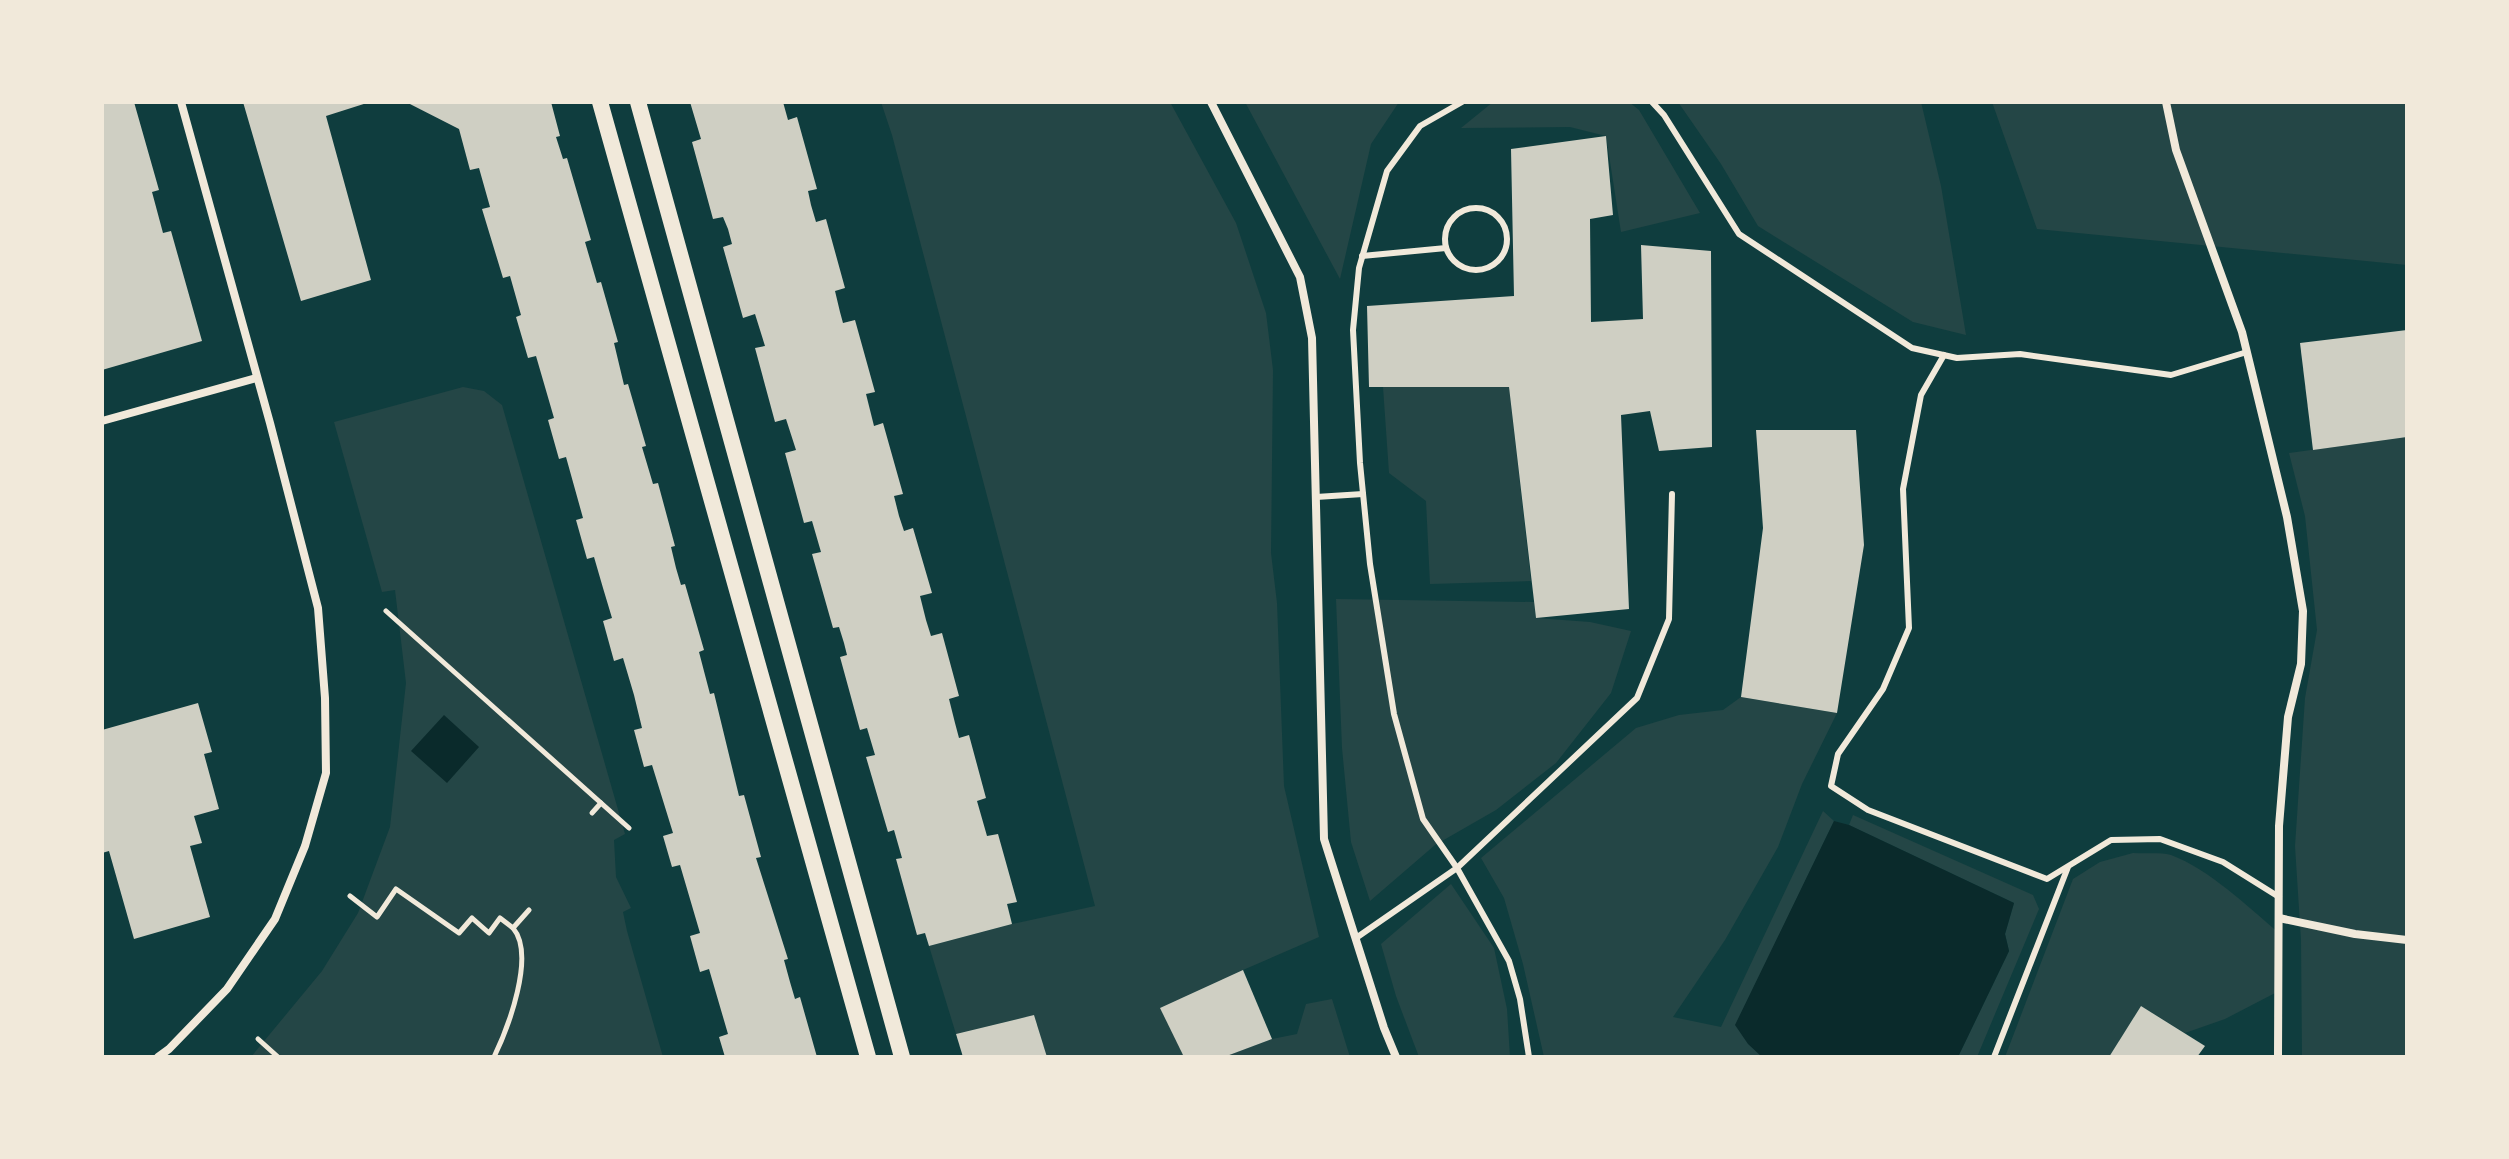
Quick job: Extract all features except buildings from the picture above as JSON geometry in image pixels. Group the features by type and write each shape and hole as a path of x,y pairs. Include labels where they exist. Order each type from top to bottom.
{"main road":[{"path":"600,102 868,1057"},
{"path":"638,102 902,1057"}],"street":[{"path":"158,1057 227,989 275,919 305,846 326,773 325,698 318,608 181,102"},
{"path":"1211,102 1300,277 1312,338 1324,839 1396,1057"},
{"path":"2166,102 2176,150 2242,332 2287,517 2303,611 2301,664 2288,717 2279,826 2278,1057"},
{"path":"102,421 256,378"},
{"path":"2279,918 2355,934 2407,940"}],"lane":[{"path":"1462,102 1420,126 1387,171 1362,256 1353,330 1363,494 1370,564 1394,714 1423,819 1457,868 1509,961 1520,999 1529,1057"},
{"path":"1652,102 1664,115 1739,234 1912,348 1957,358 2020,354 2171,375 2247,352"},
{"path":"1479,207 1498,216 1504,224 1507,245 1503,254 1488,268 1468,269 1458,265 1446,248 1446,228 1459,212 1479,207"},
{"path":"1362,256 1446,248"},
{"path":"1944,355 1921,395 1903,489 1909,628 1883,689 1838,754 1831,786 1868,810 2047,879 2111,840 2160,839 2223,862 2279,897"},
{"path":"1316,497 1363,494"},
{"path":"1356,938 1457,868 1637,698 1669,619 1672,494"},
{"path":"1994,1057 2068,867"}],"path":[{"path":"386,611 629,828"},
{"path":"592,813 601,803"},
{"path":"350,896 377,917 396,889 459,933 472,918 489,933 500,918 513,928 520,936 520,970 513,1006 494,1057"},
{"path":"513,928 529,910"},
{"path":"258,1039 278,1057"}],"shaded area":[{"path":"881,102 1170,102 1236,223 1266,313 1273,370 1271,553 1277,603 1284,786 1319,937 1243,970 1184,1057 1047,1057 1034,1015 956,1034 929,946 1095,906"},
{"path":"1245,102 1399,102 1371,144 1340,279"},
{"path":"1493,102 1629,102 1639,110 1700,213 1621,232 1606,136 1570,127 1461,128"},
{"path":"1678,102 1921,102 1941,186 1966,335 1913,322 1758,226 1721,164"},
{"path":"1992,102 2407,102 2407,265 2037,229"},
{"path":"463,387 484,391 502,405 625,834 614,840 616,877 631,908 623,912 627,931 663,1057 251,1057 322,971 358,913 390,827 406,683 395,590 382,592 334,422"},
{"path":"1383,387 1509,387 1531,581 1430,584 1426,501 1389,473"},
{"path":"2407,437 2407,1057 2302,1057 2301,940 2295,846 2305,698 2317,630 2305,516 2289,453"},
{"path":"1336,599 1534,602 1536,618 1590,622 1631,631 1611,693 1556,763 1496,810 1435,845 1370,901 1351,842 1342,748"},
{"path":"1741,697 1837,713 1802,784 1778,847 1725,940 1673,1017 1721,1027 1823,811 1834,821 1736,1025 1762,1057 1544,1057 1504,898 1481,858 1636,728 1679,715 1723,710"},
{"path":"444,715 479,747 447,783 411,751"},
{"path":"1853,815 2033,895 2039,909 1977,1057 1958,1057 2009,951 2005,934 2014,903 1849,825"},
{"path":"1834,821 1849,825 2014,903 2005,934 2009,951 1958,1057 1762,1057 1735,1025"},
{"path":"2133,853 2167,854 2200,869 2279,933 2279,991 2225,1019 2185,1033 2141,1006 2109,1057 2005,1057 2073,879 2100,862"},
{"path":"1451,884 1494,948 1507,1009 1510,1057 1419,1057 1396,996 1381,944"},
{"path":"1332,999 1350,1057 1224,1057 1272,1039 1297,1034 1306,1004"}]}
